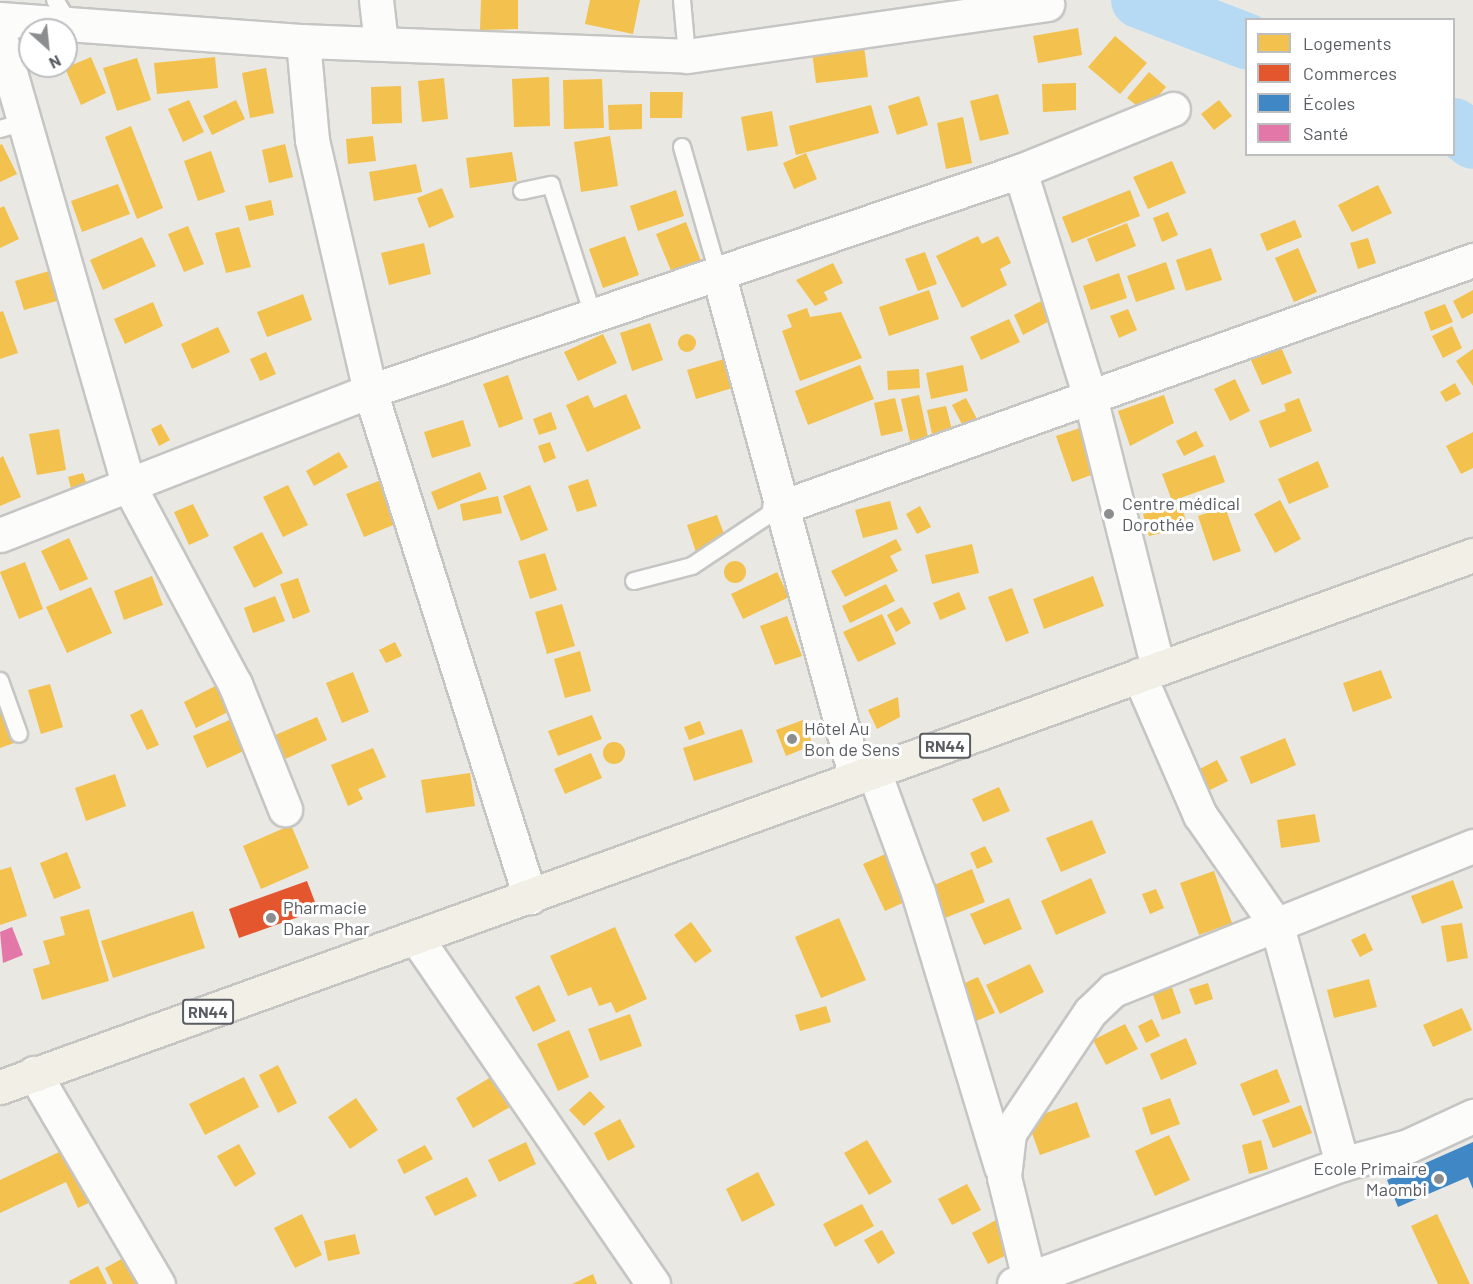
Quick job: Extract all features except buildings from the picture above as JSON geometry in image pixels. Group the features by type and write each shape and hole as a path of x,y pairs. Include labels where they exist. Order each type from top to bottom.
{"main road":[{"name":"RN44","path":"0,1087 34,1073 417,939 1473,555"}],"street":[{"path":"376,0 381,43"},
{"path":"0,19 62,12 303,41 687,56 1047,3"},
{"path":"0,37 12,126 128,484 235,684 285,809"},
{"path":"303,41 312,140 370,390 530,897"},
{"path":"0,535 370,390 719,276 1020,171 1173,109"},
{"path":"1020,171 1090,401 1149,672 1200,815 1277,926 1342,1164"},
{"path":"779,508 1090,401 1473,260"},
{"path":"719,276 779,508 865,775 918,892 1004,1177 1022,1281 1342,1164 1408,1146 1473,1116"},
{"path":"1004,1177 1013,1121 1067,1039 1113,990 1473,846"},
{"path":"417,939 653,1284"},
{"path":"34,1073 158,1284"}],"lane":[{"path":"682,0 687,56"},
{"path":"682,147 719,276"},
{"path":"522,190 551,185 594,318"},
{"path":"634,581 692,566 779,508"},
{"path":"0,681 19,734"}],"waterway":[{"path":"1139,0 1245,41"},
{"path":"1455,127 1473,141"}],"place":[{"name":"Centre médical Dorothée","path":"1109,514"},
{"name":"Hôtel Au Bon de Sens","path":"792,739"},
{"name":"Pharmacie Dakas Phar","path":"271,918"},
{"name":"Ecole Primaire Maombi","path":"1439,1179"}]}
